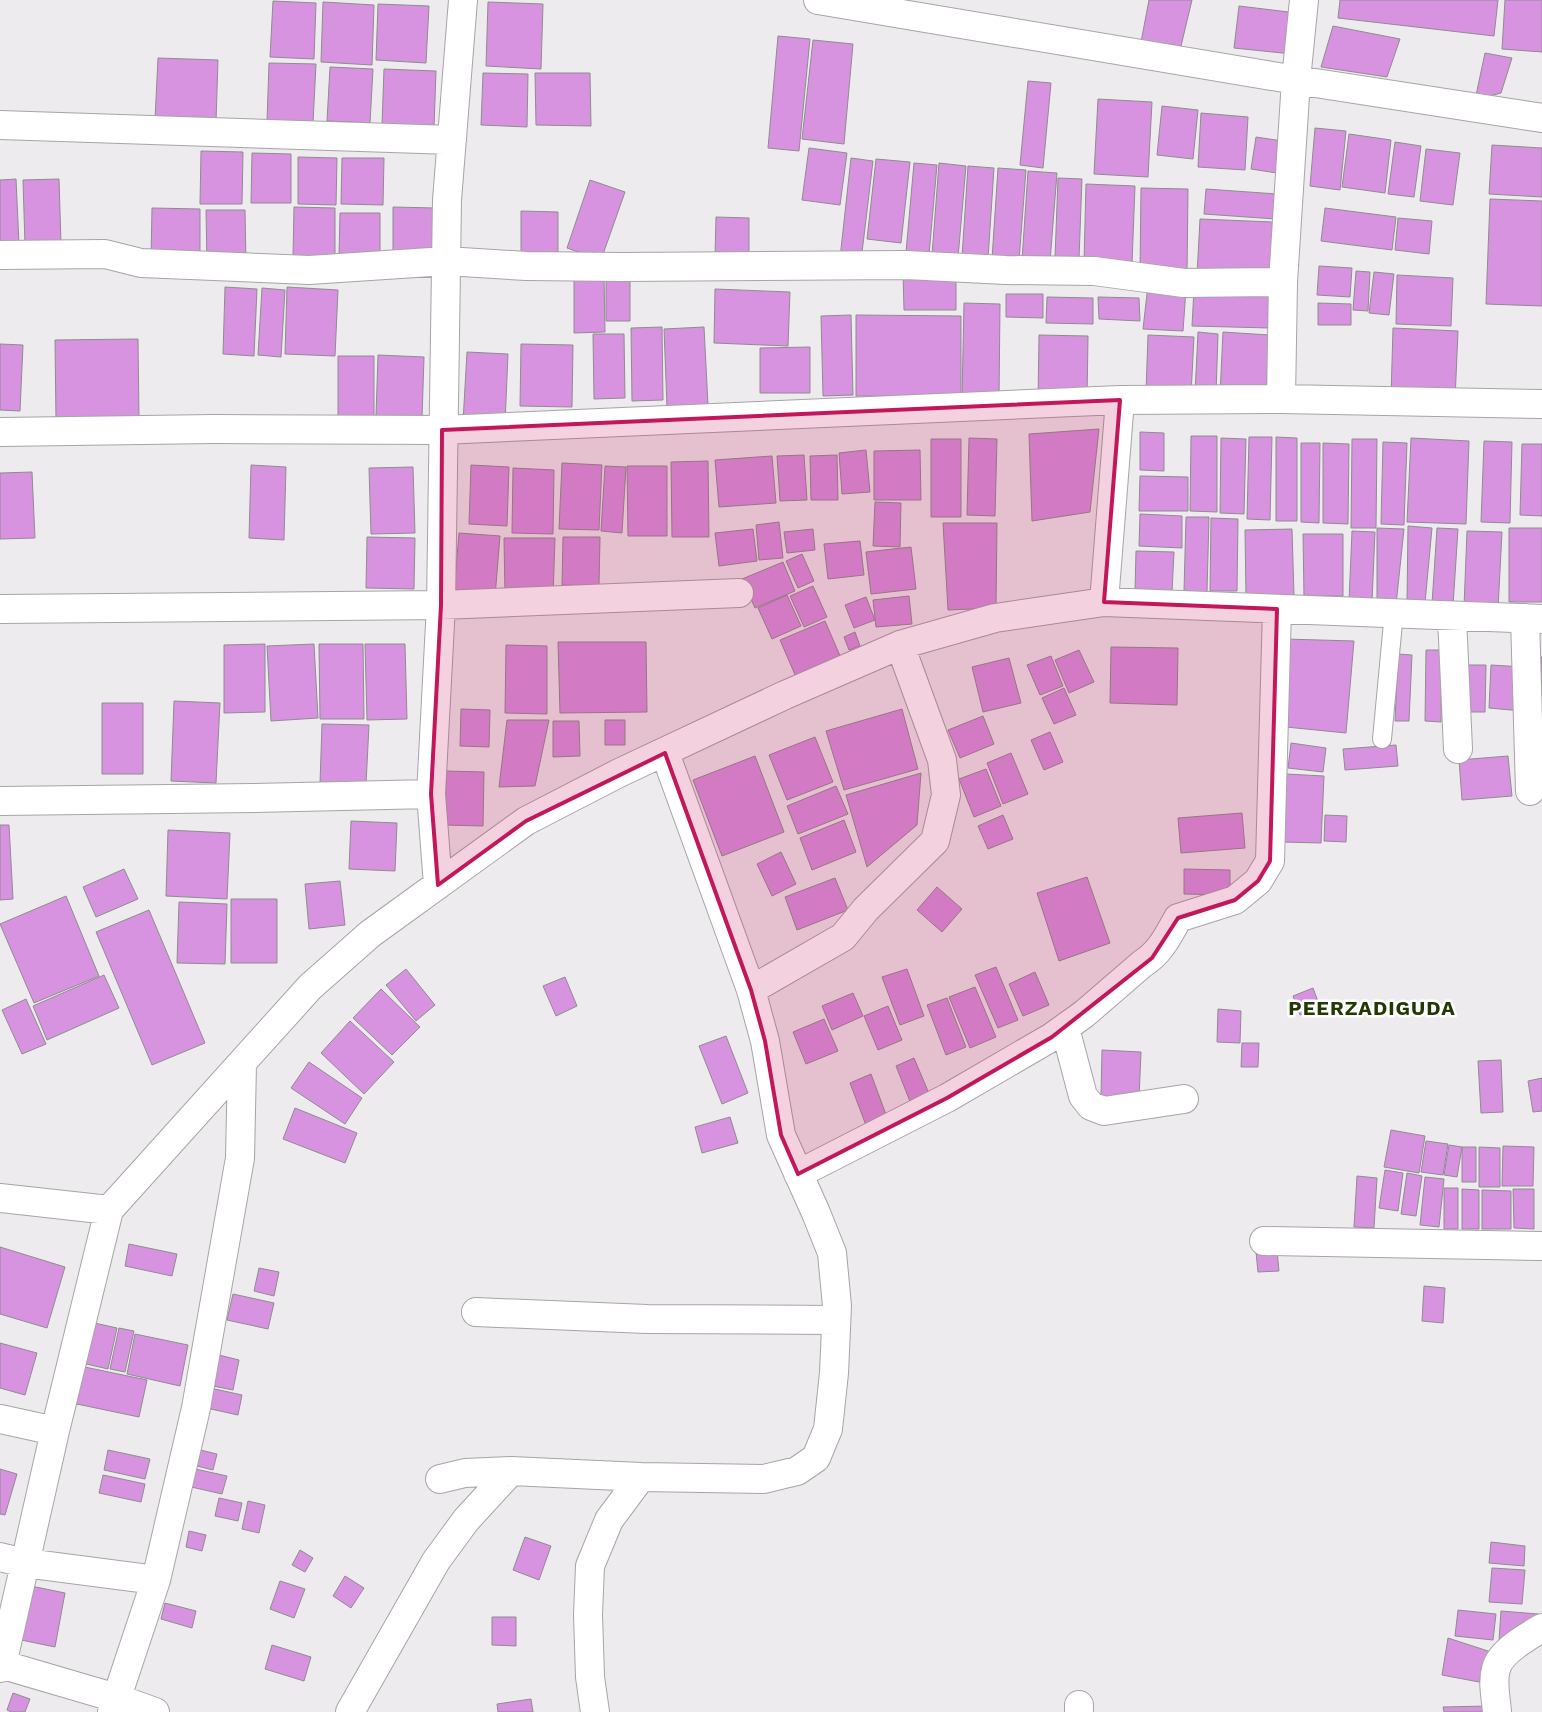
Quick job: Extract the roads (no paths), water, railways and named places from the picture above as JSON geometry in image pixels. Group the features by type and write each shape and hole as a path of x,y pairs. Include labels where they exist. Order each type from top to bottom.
{"street":[{"path":"438,886 431,794 441,605 442,430 447,200 462,0"},
{"path":"818,0 1296,80 1542,118"},
{"path":"1282,399 1283,282 1296,80 1304,0"},
{"path":"0,125 452,140"},
{"path":"0,255 104,254 141,263 309,270 446,261 526,266 622,267 906,265 1006,270 1094,271 1184,283 1283,282"},
{"path":"0,432 214,429 442,430 1120,400 1282,399 1542,404"},
{"path":"1104,602 1120,400"},
{"path":"0,609 441,605 739,593"},
{"path":"155,1712 114,1705 1,1666 12,1560 56,1431 109,1210 310,987 370,934 526,821 619,773 785,695 900,645 995,618 1104,602 1533,618 1530,791"},
{"path":"798,1174 947,1098 1052,1037 1084,1014 1142,964 1152,958 1164,944 1178,918 1236,900 1258,882 1270,861 1277,609"},
{"path":"1452,616 1458,749"},
{"path":"751,990 843,937 866,909 934,840 946,795 942,760 900,645"},
{"path":"440,1480 465,1474 511,1471 641,1477 764,1479 797,1471 816,1458 828,1429 837,1306 832,1253 816,1212 781,1135 765,1040 751,990 665,753"},
{"path":"0,801 431,794"},
{"path":"1065,1028 1083,1096 1091,1106 1104,1111 1184,1099"},
{"path":"114,1705 156,1580 196,1408 240,1158 242,1064"},
{"path":"0,1198 109,1210"},
{"path":"1264,1241 1542,1246"},
{"path":"476,1312 647,1319 836,1320"},
{"path":"0,1419 56,1431"},
{"path":"350,1712 436,1561 466,1520 511,1471"},
{"path":"596,1712 590,1677 588,1633 590,1566 609,1520 641,1477"},
{"path":"12,1560 156,1580"},
{"path":"1497,1712 1495,1675 1499,1660 1525,1637 1542,1628"}],"lane":[{"path":"1382,739 1394,612"}],"district":[{"name":"PEERZADIGUDA","path":"1372,1008"}]}
